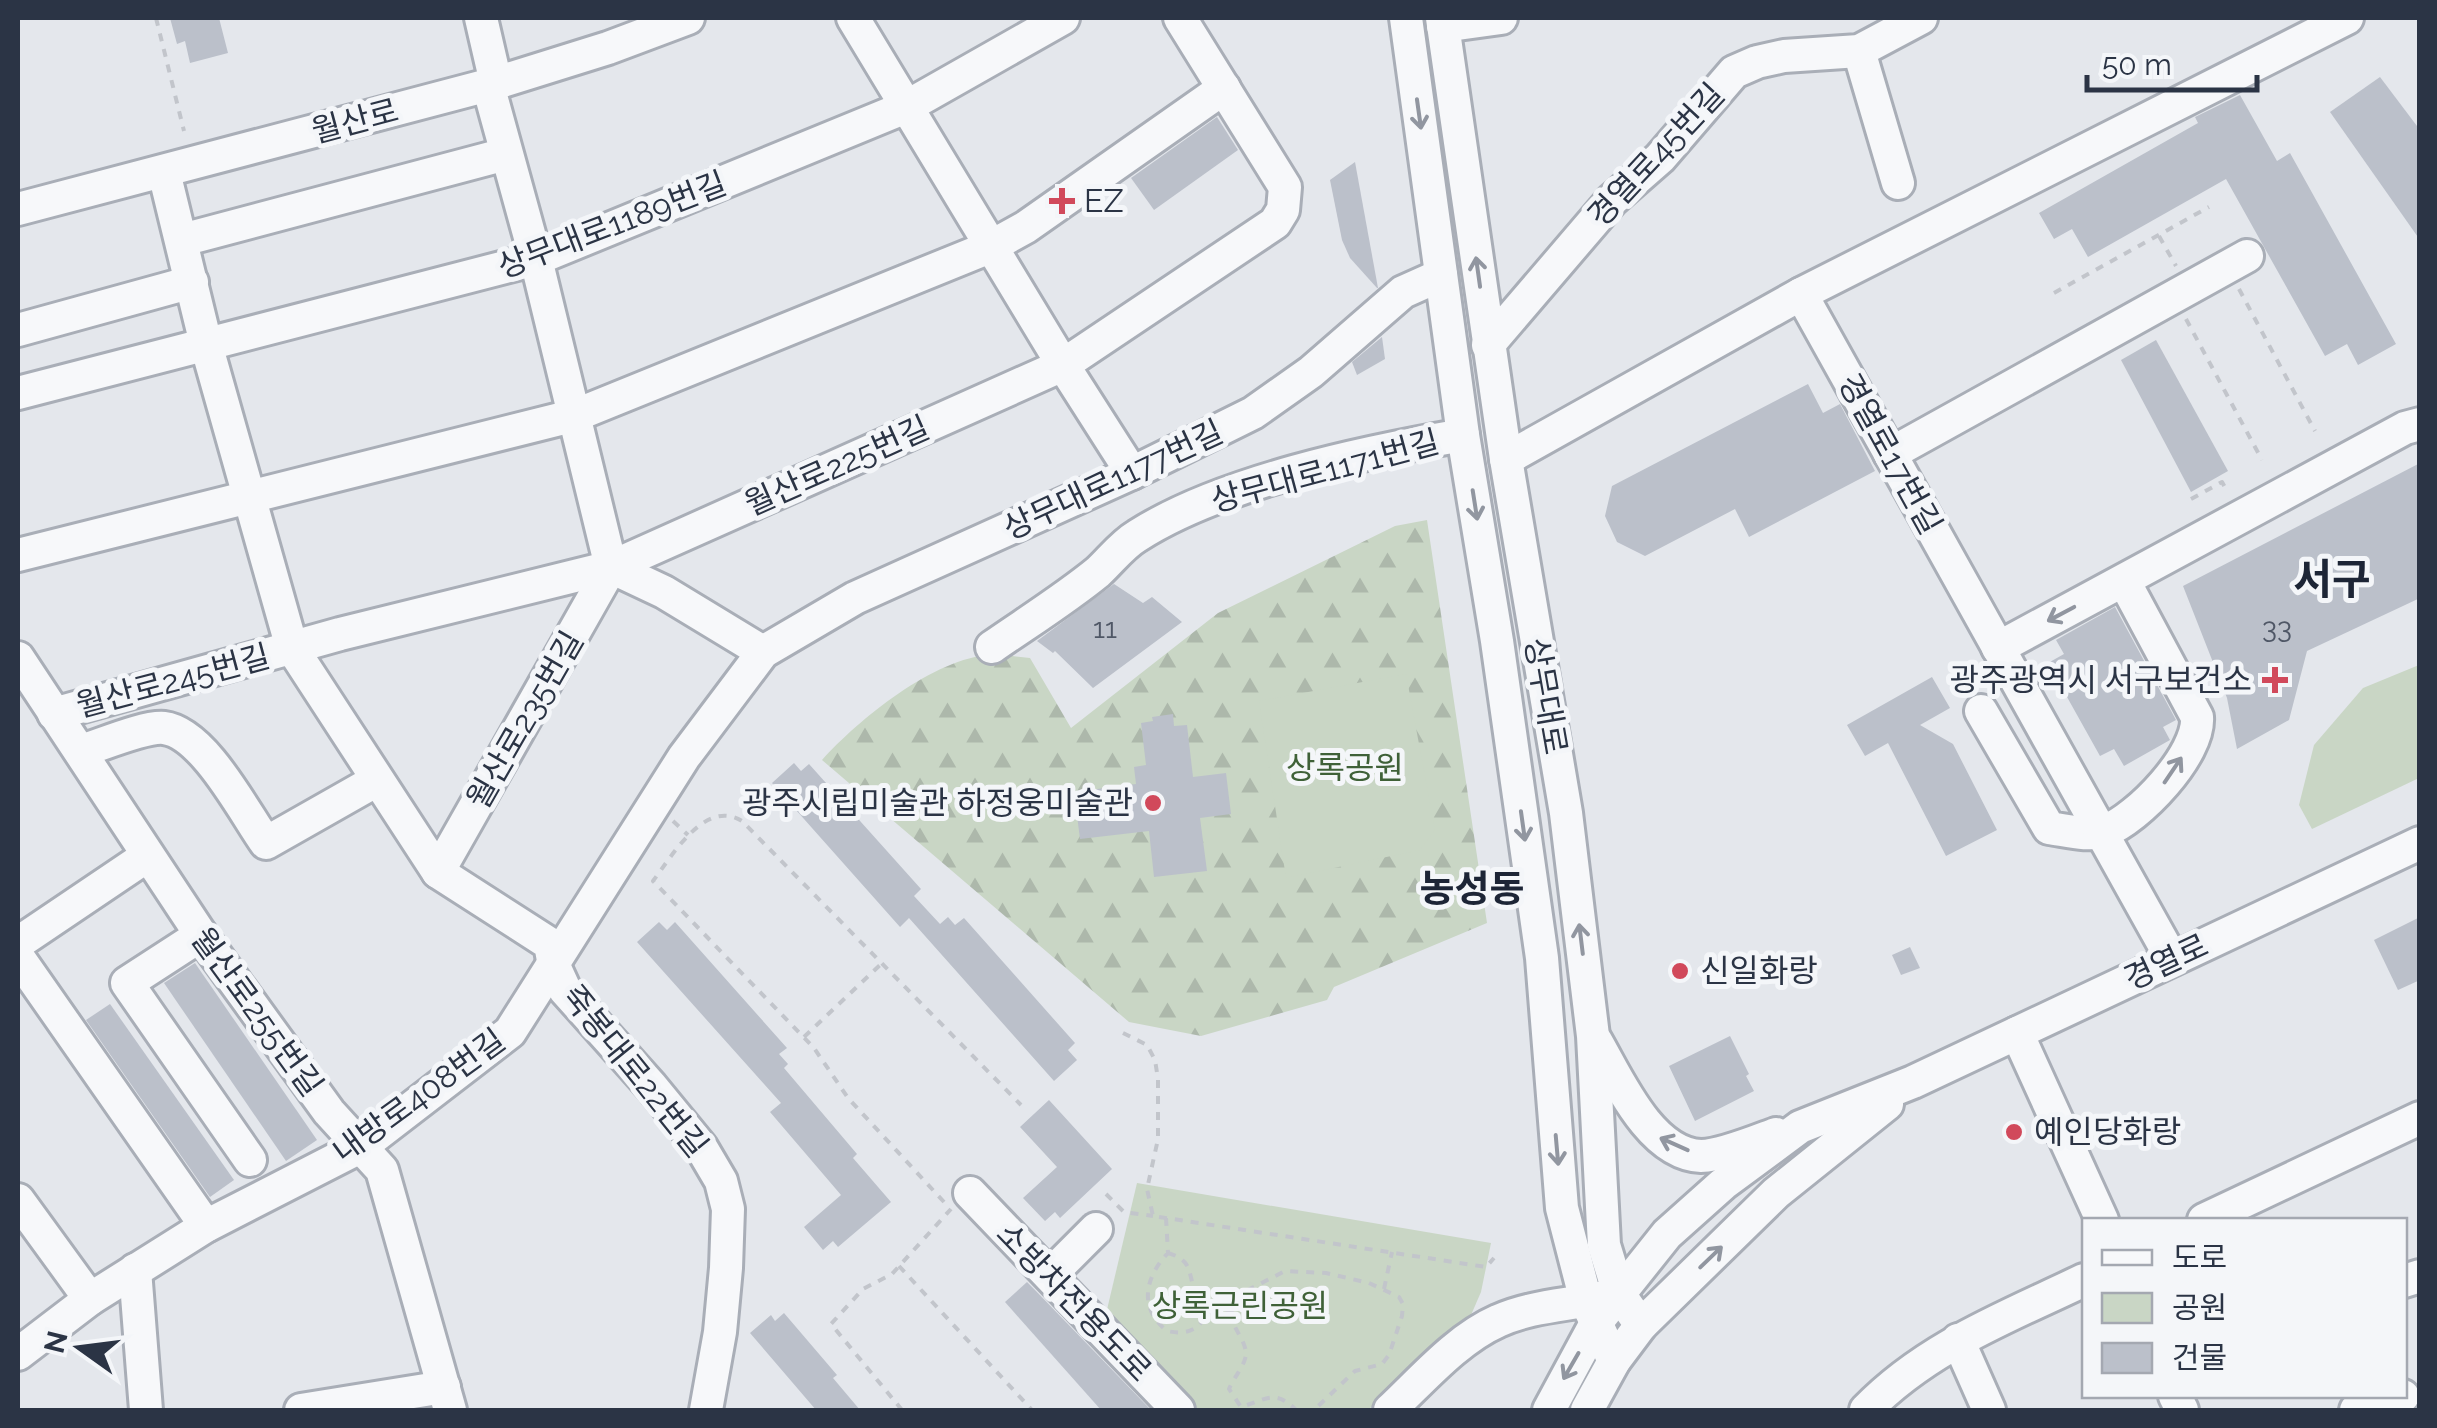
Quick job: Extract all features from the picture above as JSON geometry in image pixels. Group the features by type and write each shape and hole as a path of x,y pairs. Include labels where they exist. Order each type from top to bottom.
{"street":[{"path":"480,18 506,154 576,415 610,568 664,592 763,652"},
{"name":"월산로","path":"18,209 492,84 688,18"},
{"path":"853,18 1132,473"},
{"name":"상무대로1189번길","path":"18,393 536,259 906,107 1063,18"},
{"path":"18,555 576,415 990,247 1224,88 1180,18"},
{"name":"상무대로","path":"1406,18 1463,434 1542,958 1562,1208 1591,1312 1614,1361"},
{"path":"1442,22 1502,18"},
{"name":"경열로45번길","path":"1488,345 1612,200 1660,158 1734,72 1757,62 1867,36 1922,18"},
{"path":"1506,458 1801,294 2347,18"},
{"name":"상무대로","path":"1442,22 1488,345 1566,812 1593,1036 1604,1245 1619,1294 1641,1325"},
{"path":"1867,36 1898,183"},
{"name":"월산로225번길","path":"610,568 1063,366 1275,223 1284,210 1285,187 1224,88"},
{"path":"182,240 506,154"},
{"name":"월산로245번길","path":"164,172 206,344 292,648 438,872 550,944 554,966"},
{"path":"1890,454 2237,262"},
{"name":"상무대로1177번길","path":"554,966 684,757 763,652 856,598 1211,436 1282,394 1402,292 1440,275"},
{"path":"18,330 192,282"},
{"name":"경열로17번길","path":"1801,294 2172,958"},
{"path":"1998,648 2388,437 2420,424"},
{"name":"상무대로1171번길","path":"992,647 1100,570 1135,537 1172,518 1294,474 1390,448 1463,434"},
{"name":"월산로235번길","path":"292,648 610,568"},
{"name":"월산로235번길","path":"438,872 610,568"},
{"path":"1981,711 2049,828 2101,833 2129,817 2158,792 2192,742 2198,726 2194,711 2124,581"},
{"name":"월산로245번길","path":"54,714 292,648"},
{"name":"월산로255번길","path":"20,669 81,751 200,934 328,1112 382,1170 447,1399 301,1410"},
{"name":"월산로245번길","path":"81,751 160,727 179,734 204,752 266,843 377,780"},
{"name":"경열로","path":"1619,1294 1667,1234 1723,1184 1800,1127 1913,1082 2172,958 2418,848"},
{"path":"18,943 148,856"},
{"path":"200,934 127,984 250,1160"},
{"path":"18,956 206,1226"},
{"name":"내방로408번길","path":"18,1354 90,1299 206,1226 362,1146 510,1032 554,966"},
{"name":"죽봉대로22번길","path":"554,966 565,990 652,1086 701,1147 721,1181 728,1208 726,1268 706,1410"},
{"path":"2017,1033 2101,1218"},
{"path":"1593,1036 1634,1108 1662,1142 1701,1156 1800,1127"},
{"name":"경열로","path":"1641,1325 1776,1194 1913,1082"},
{"path":"2214,1218 2253,1210 2420,1118"},
{"path":"18,1200 90,1299"},
{"name":"소방차전용도로","path":"960,1201 1050,1275 1178,1410"},
{"path":"1050,1275 1096,1230"},
{"path":"134,1270 146,1410"},
{"path":"1866,1410 1895,1380 1958,1340 2082,1281"},
{"path":"1390,1410 1454,1352 1496,1321 1516,1314 1591,1312 1619,1294"},
{"path":"1549,1410 1591,1312"},
{"path":"1587,1410 1614,1361 1641,1325"},
{"path":"1958,1340 1989,1410"},
{"path":"2356,1410 2394,1398"}],"path":[{"path":"156,18 184,130"},
{"path":"2054,294 2210,207"},
{"path":"2158,236 2181,293 2262,460"},
{"path":"2237,262 2315,431"},
{"path":"902,1410 830,1324 863,1288 892,1274 960,1201 848,1098 804,1038 653,881 688,836 715,817 734,816 1021,1105"},
{"path":"804,1038 882,964"},
{"path":"1123,1033 1147,1045 1155,1060 1158,1139 1147,1189 1153,1216"},
{"path":"1106,1194 1124,1212 1486,1266 1494,1258"},
{"path":"1166,1218 1168,1253 1150,1276 1150,1313 1167,1331 1179,1334 1198,1328 1207,1313"},
{"path":"1384,1289 1392,1252"},
{"path":"1168,1253 1185,1259 1191,1267 1195,1290 1207,1313"},
{"path":"900,1266 1032,1410"},
{"path":"1296,1410 1276,1396 1241,1407 1229,1389 1246,1356 1230,1312 1248,1290 1286,1271 1326,1273 1384,1289 1398,1297 1403,1304 1389,1355 1382,1364 1355,1371 1314,1410"},
{"path":"1207,1313 1230,1312"}],"green space":[{"path":"1427,520 1487,923 1334,987 1327,1000 1201,1036 1129,1022 822,760 899,693 946,667 991,655 1030,658 1071,728 1218,613 1395,526"},
{"path":"2419,665 2419,778 2312,829 2299,805 2314,745 2363,688"},
{"name":"상록공원","path":"1406,674 1435,830 1420,850 1286,878 1259,701"},
{"name":"상록근린공원","path":"1137,1183 1491,1243 1481,1292 1471,1315 1368,1410 1195,1410 1105,1318"}],"building":[{"path":"170,18 219,18 228,53 190,63 185,41 177,44"},
{"path":"2380,77 2420,130 2420,240 2330,112"},
{"path":"2240,95 2277,161 2290,153 2396,344 2358,365 2347,344 2325,356 2226,179 2088,257 2072,229 2054,239 2039,213 2198,123 2195,117"},
{"path":"1217,117 1238,150 1154,210 1131,178"},
{"path":"1355,162 1378,288 1350,258 1342,240 1330,180"},
{"path":"1382,337 1385,359 1357,375 1352,362"},
{"path":"2156,340 2228,471 2191,492 2121,360"},
{"path":"1808,384 1823,413 1840,404 1875,471 1749,537 1735,509 1645,556 1617,542 1605,516 1612,486"},
{"path":"2420,463 2420,598 2307,651 2289,720 2237,749 2227,698 2183,586"},
{"path":"1114,584 1143,603 1152,597 1182,622 1093,688 1055,651 1037,641"},
{"path":"2115,607 2176,720 2163,727 2170,740 2124,766 2114,749 2100,756 2048,663 2064,654 2056,640"},
{"path":"1932,677 1950,708 1920,725 1953,744 1997,830 1946,856 1888,743 1865,756 1847,725"},
{"name":"광주시립미술관 하정웅미술관","path":"1173,714 1174,726 1187,725 1193,777 1226,773 1231,814 1200,818 1207,871 1154,877 1149,831 1080,839 1074,792 1136,784 1134,767 1146,765 1141,723"},
{"path":"794,763 801,771 809,764 921,889 914,896 940,924 948,917 955,925 964,918 1075,1043 1068,1050 1077,1060 1054,1081 909,918 900,927 772,783"},
{"path":"2420,917 2420,980 2398,990 2374,940"},
{"path":"659,922 667,930 675,922 787,1048 779,1054 788,1064 784,1068 857,1154 853,1158 891,1202 838,1247 833,1241 823,1250 804,1227 841,1195 770,1112 781,1103 637,942"},
{"path":"1910,947 1920,968 1901,975 1892,955"},
{"path":"195,963 317,1140 286,1161 164,983"},
{"path":"110,1004 234,1180 210,1197 86,1020"},
{"path":"1730,1036 1754,1091 1695,1121 1669,1066"},
{"path":"1049,1100 1112,1169 1060,1218 1055,1212 1045,1221 1023,1198 1057,1167 1020,1127"},
{"path":"1027,1282 1151,1410 1101,1410 1005,1302"},
{"path":"784,1313 837,1375 833,1378 860,1410 816,1410 750,1333 771,1315 775,1321"}],"place":[{"name":"EZ","path":"1062,201"},
{"name":"광주광역시 서구보건소","path":"2275,680"},
{"name":"광주시립미술관 하정웅미술관","path":"1153,803"},
{"name":"신일화랑","path":"1680,971"},
{"name":"예인당화랑","path":"2014,1132"}],"district":[{"name":"서구","path":"2332,579"},
{"name":"농성동","path":"1472,889"}]}
